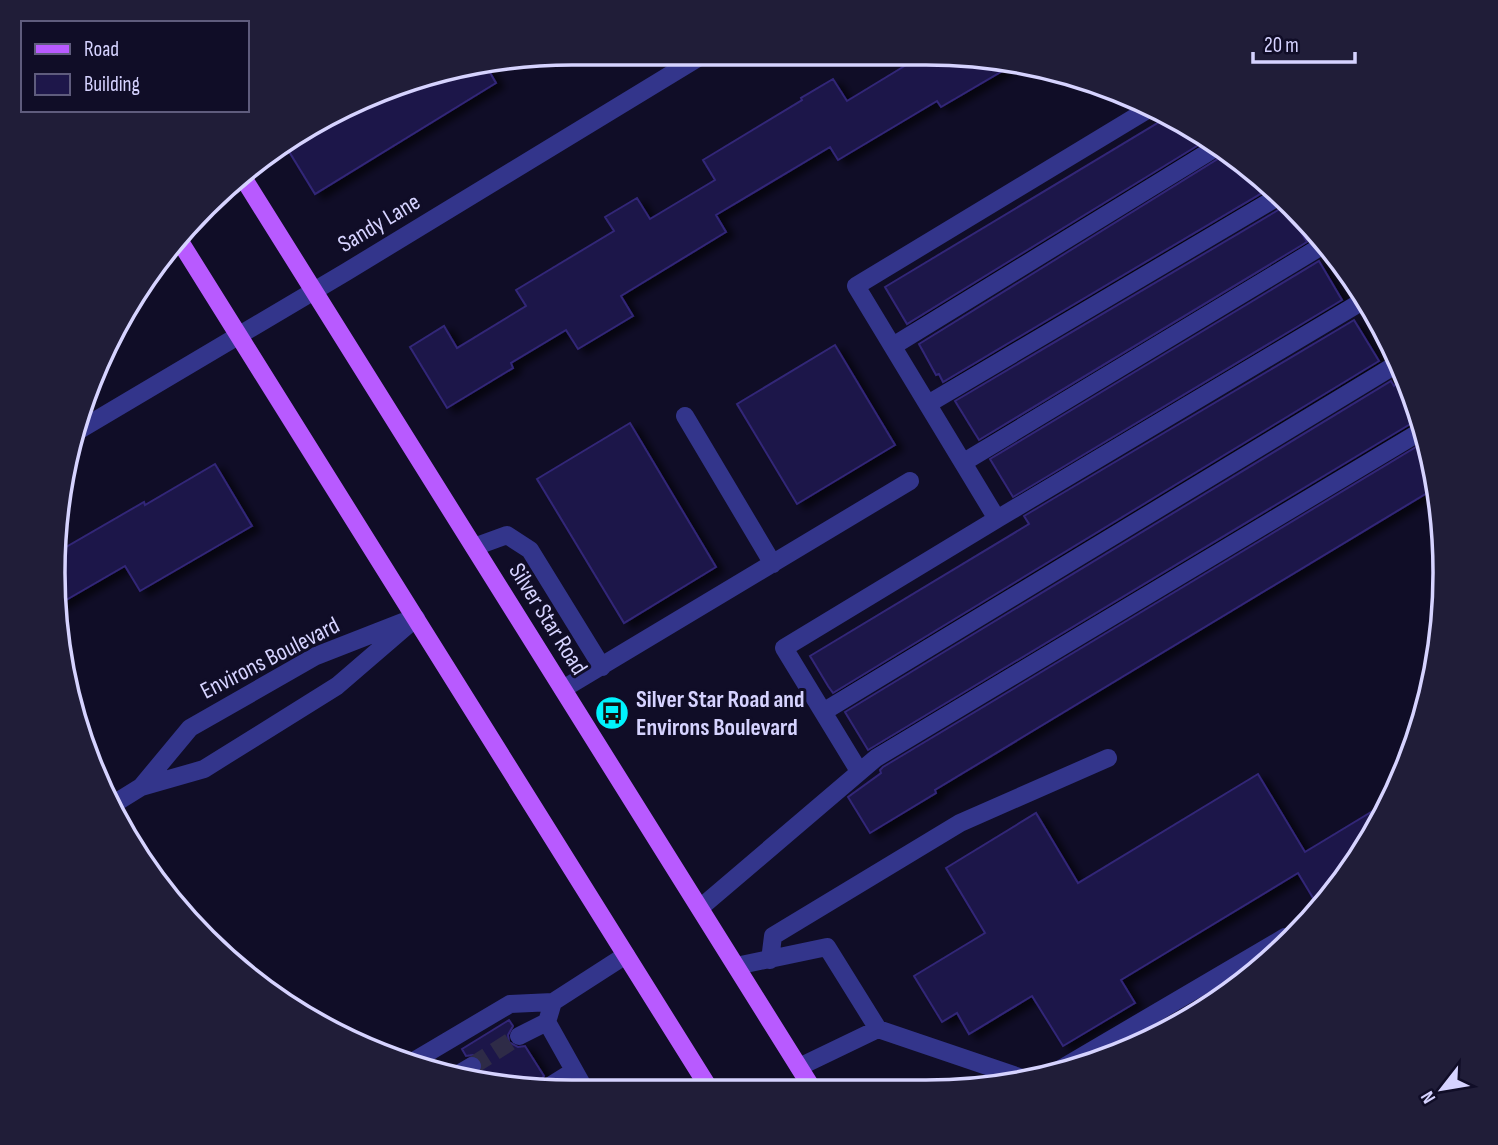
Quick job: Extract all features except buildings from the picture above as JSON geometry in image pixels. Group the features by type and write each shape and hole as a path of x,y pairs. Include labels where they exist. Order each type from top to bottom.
{"main road":[{"name":"Silver Star Road","path":"247,184 807,1080"},
{"path":"184,246 704,1080"}],"street":[{"name":"Sandy Lane","path":"87,426 686,65"},
{"path":"997,519 856,286 1142,113"},
{"path":"893,346 1210,151"},
{"path":"928,404 1271,201"},
{"path":"964,462 1316,249"},
{"path":"859,771 784,648 1357,305"},
{"path":"823,712 1390,368"},
{"path":"685,416 773,564"},
{"path":"699,908 859,771 899,744 1414,435"},
{"path":"563,689 910,481"},
{"path":"474,547 506,535 530,550 602,667"},
{"name":"Environs Boulevard","path":"141,787 190,728 316,656 416,618"},
{"name":"Environs Boulevard","path":"119,801 141,787 204,769 337,685 416,618"},
{"path":"770,960 773,936 960,823 1108,758"},
{"path":"736,966 827,947 878,1029 1008,1073"},
{"path":"1086,1054 1268,947"},
{"path":"421,1057 510,1004 553,1002 626,955"},
{"path":"553,1002 547,1022 579,1080"},
{"path":"519,1036 547,1022"},
{"path":"799,1067 878,1029"},
{"path":"467,1069 472,1066"},
{"path":"560,1080 574,1071"}],"tunnel":[{"path":"472,1066 519,1036"}],"place":[{"name":"Silver Star Road and Environs Boulevard","path":"612,713"}]}
